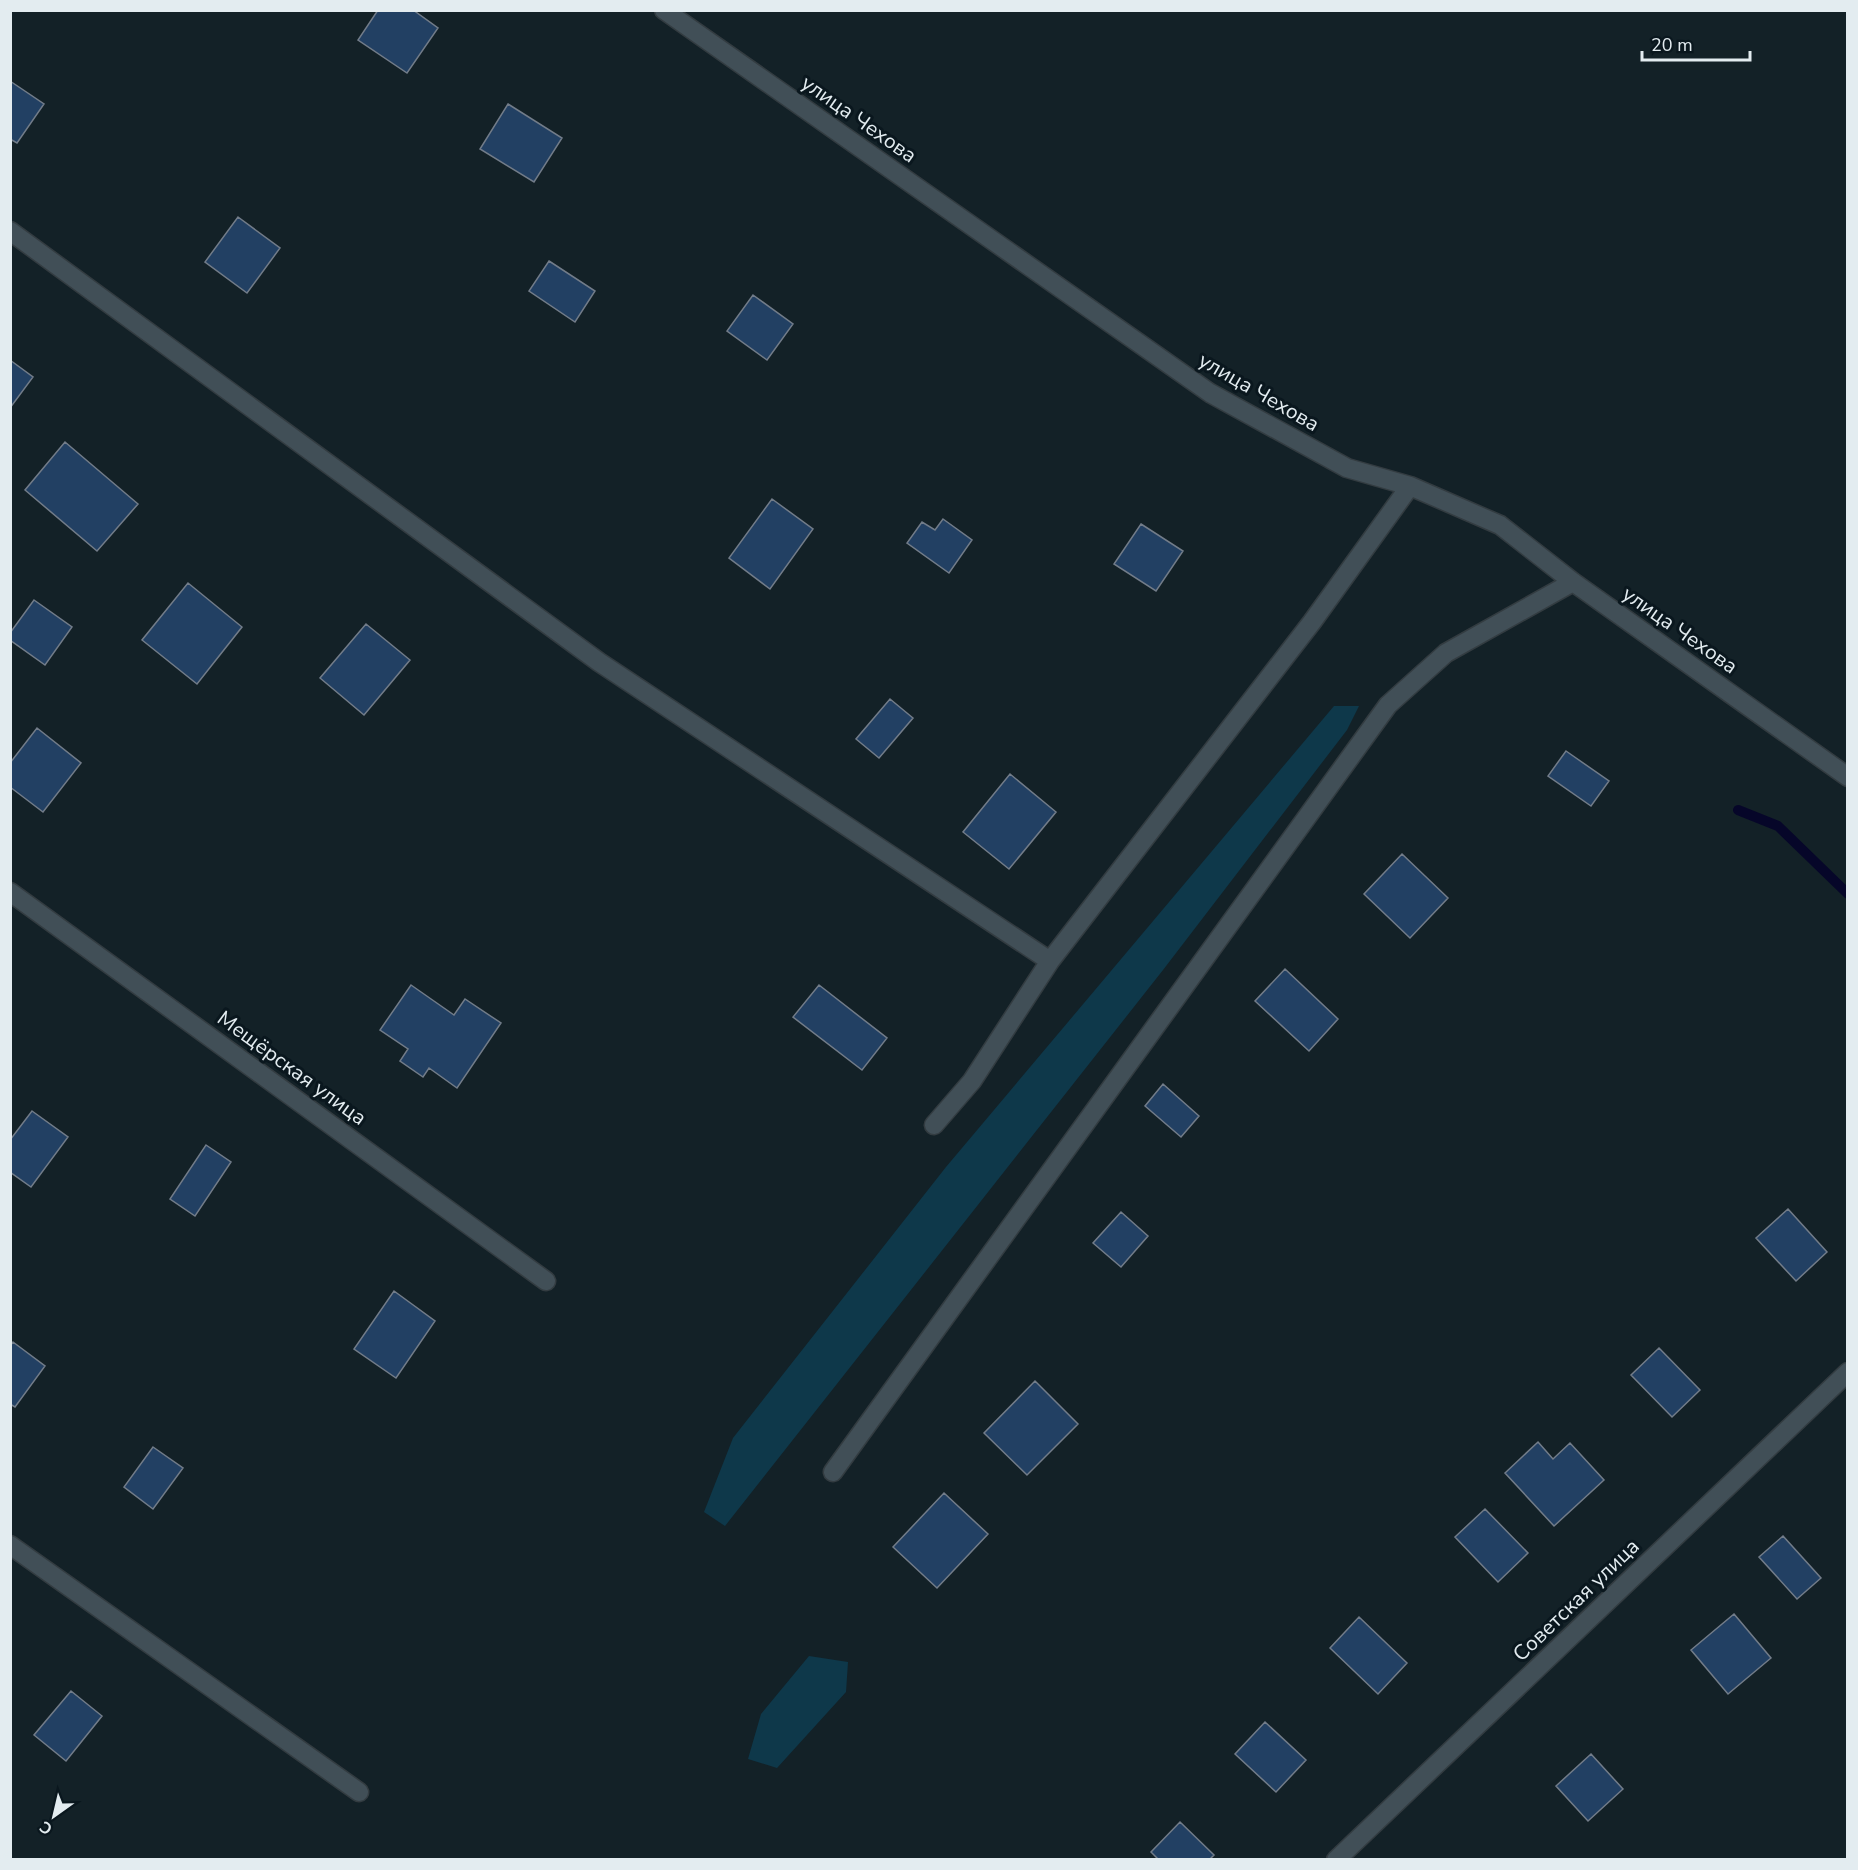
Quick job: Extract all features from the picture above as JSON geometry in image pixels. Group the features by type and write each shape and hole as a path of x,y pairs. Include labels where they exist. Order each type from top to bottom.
{"street":[{"name":"улица Чехова","path":"664,10 1210,393 1347,468 1410,486 1500,525 1573,582 1848,777"},
{"path":"10,231 599,662 1050,961"},
{"path":"934,1125 972,1081 1050,961 1312,622 1410,486"},
{"path":"833,1472 1388,705 1446,653 1573,582"},
{"name":"Мещёрская улица","path":"10,892 546,1281"},
{"name":"Советская улица","path":"1336,1860 1848,1372"},
{"path":"10,1545 359,1792"}],"shaded area":[{"path":"1334,706 1359,706 1347,730 1163,970 725,1526 704,1512 733,1438 946,1167"},
{"path":"809,1656 848,1662 846,1692 777,1768 748,1759 761,1714"}],"building":[{"path":"378,10 413,10 438,28 407,73 358,40"},
{"path":"10,81 44,104 17,143 10,139"},
{"path":"508,104 562,138 534,182 480,149"},
{"path":"238,217 280,248 247,293 205,262"},
{"path":"549,261 595,291 575,322 529,291"},
{"path":"753,295 793,324 767,360 727,331"},
{"path":"10,360 33,377 10,408"},
{"path":"65,442 138,504 97,551 25,490"},
{"path":"772,499 813,529 770,589 729,558"},
{"path":"943,519 972,540 949,573 907,543 922,522 935,530"},
{"path":"1141,524 1183,551 1156,591 1114,564"},
{"path":"188,583 242,627 197,684 142,640"},
{"path":"34,600 72,627 45,665 10,640 10,633"},
{"path":"366,624 410,660 364,715 320,678"},
{"path":"890,699 913,718 879,758 856,739"},
{"path":"37,728 81,763 43,812 10,787 10,763"},
{"path":"1566,751 1609,781 1591,806 1548,776"},
{"path":"1010,774 1056,812 1009,869 963,832"},
{"path":"1402,854 1448,898 1410,938 1364,894"},
{"path":"1285,969 1338,1019 1309,1051 1255,1001"},
{"path":"411,985 454,1015 465,999 501,1023 457,1088 429,1068 423,1077 400,1061 408,1049 380,1030"},
{"path":"819,985 887,1038 862,1070 793,1017"},
{"path":"1163,1084 1199,1116 1181,1137 1145,1106"},
{"path":"32,1111 68,1137 31,1187 10,1172 10,1140"},
{"path":"206,1145 231,1162 195,1216 170,1199"},
{"path":"1788,1209 1827,1252 1796,1281 1756,1238"},
{"path":"1121,1212 1148,1236 1121,1267 1093,1243"},
{"path":"394,1291 435,1321 396,1378 354,1349"},
{"path":"13,1342 45,1366 15,1407 10,1404 10,1346"},
{"path":"1659,1348 1700,1390 1672,1417 1631,1375"},
{"path":"1035,1381 1078,1424 1027,1475 984,1433"},
{"path":"1538,1442 1553,1459 1570,1443 1604,1480 1554,1526 1505,1473"},
{"path":"153,1447 183,1468 153,1509 124,1487"},
{"path":"944,1493 988,1534 937,1588 893,1547"},
{"path":"1485,1509 1528,1553 1498,1582 1455,1537"},
{"path":"1783,1536 1821,1578 1797,1599 1759,1557"},
{"path":"1734,1614 1771,1658 1728,1694 1691,1650"},
{"path":"1359,1617 1407,1663 1378,1694 1330,1648"},
{"path":"71,1691 102,1716 66,1761 34,1735"},
{"path":"1265,1722 1306,1760 1276,1792 1235,1754"},
{"path":"1591,1754 1623,1789 1588,1821 1556,1786"},
{"path":"1180,1822 1214,1855 1209,1860 1159,1860 1151,1852"}],"waterway":[{"path":"1738,810 1778,826 1848,894"}]}
